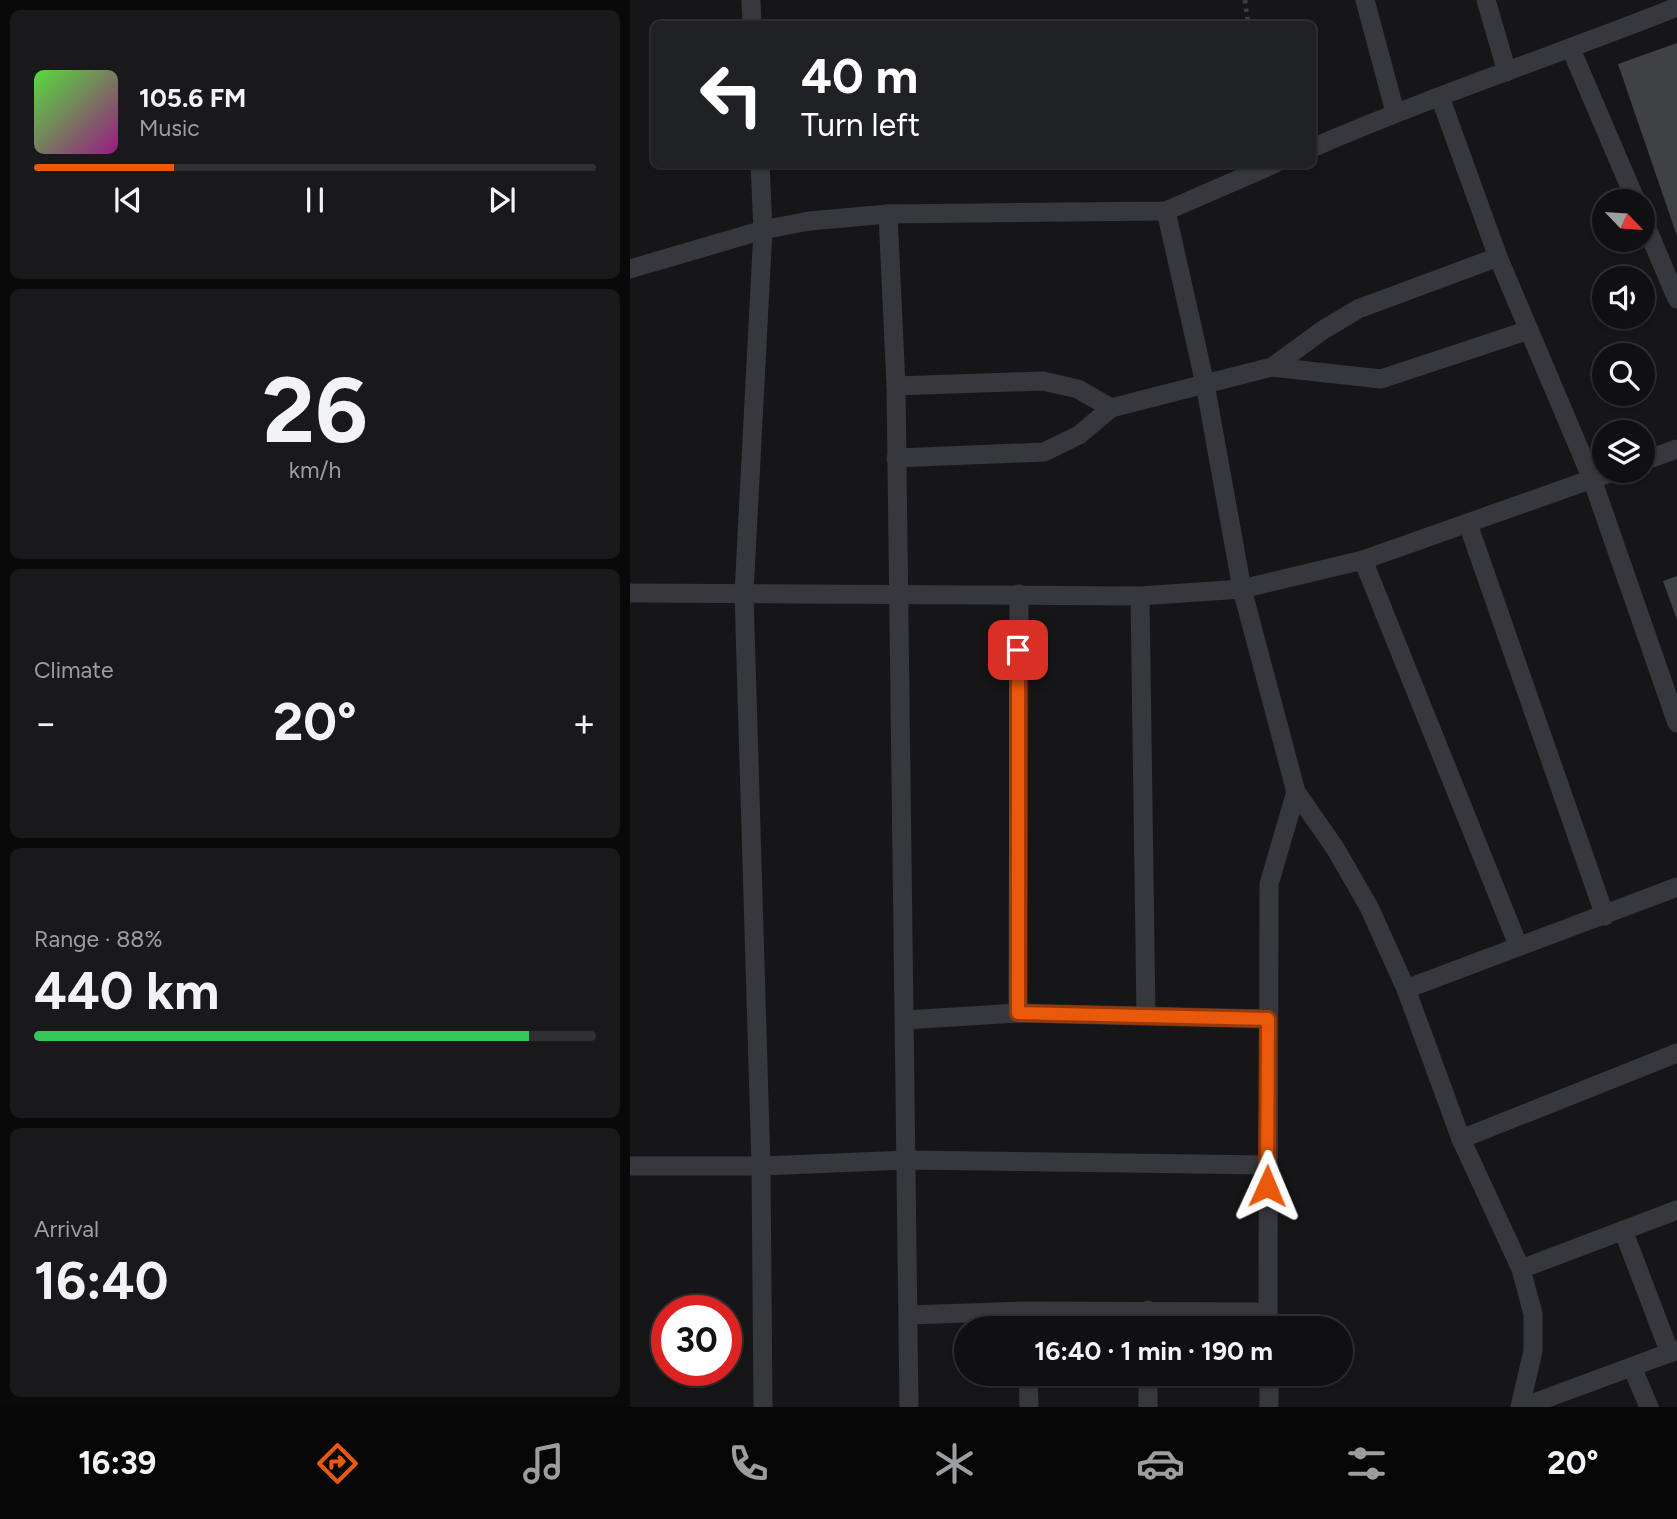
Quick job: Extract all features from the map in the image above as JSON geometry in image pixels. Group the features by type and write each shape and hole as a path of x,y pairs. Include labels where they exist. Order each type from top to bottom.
{"street":[{"path":"751,0 752,21"},
{"path":"1365,0 1395,112"},
{"path":"1486,0 1507,72"},
{"path":"1316,146 1395,112 1571,49 1677,7"},
{"path":"1571,49 1631,189"},
{"path":"630,593 1140,596 1242,589 1363,560 1592,479 1498,257 1440,97"},
{"path":"760,168 763,230 744,593 761,1166 763,1407"},
{"path":"630,269 763,230 809,221 888,214 1166,211 1265,168"},
{"path":"1166,211 1205,384 1242,589 1296,792 1335,848 1368,908 1406,989 1461,1139 1521,1269 1533,1314 1533,1351 1522,1407"},
{"path":"888,214 897,386 909,1407"},
{"path":"1656,250 1677,299"},
{"path":"1272,368 1323,330 1358,309 1498,257"},
{"path":"897,458 1044,452 1079,435 1111,408 1205,384 1272,368 1381,379 1528,330"},
{"path":"897,386 1043,381 1078,389 1111,408"},
{"path":"1655,457 1677,449"},
{"path":"1593,483 1677,723"},
{"path":"1468,524 1605,916"},
{"path":"1363,560 1518,945"},
{"path":"1018,594 1018,1013"},
{"path":"1140,596 1146,1015"},
{"path":"1268,1316 1269,884 1296,792"},
{"path":"1406,989 1677,887"},
{"path":"905,1020 1018,1013 1268,1019"},
{"path":"1461,1139 1677,1052"},
{"path":"630,1166 761,1166 907,1160 1268,1165"},
{"path":"1521,1269 1677,1210"},
{"path":"1522,1407 1673,1351 1623,1230"},
{"path":"908,1315 954,1317"},
{"path":"1632,1367 1649,1407"},
{"path":"1028,1386 1029,1407"},
{"path":"1147,1407 1148,1386"},
{"path":"1269,1386 1269,1407"}],"path":[{"path":"1245,0 1248,21"}],"building":[{"path":"1677,43 1677,236 1618,64"},
{"path":"1677,576 1677,620 1663,581"}],"route":[{"path":"1018,650 1018,1013 1268,1019 1267,1186"}]}
